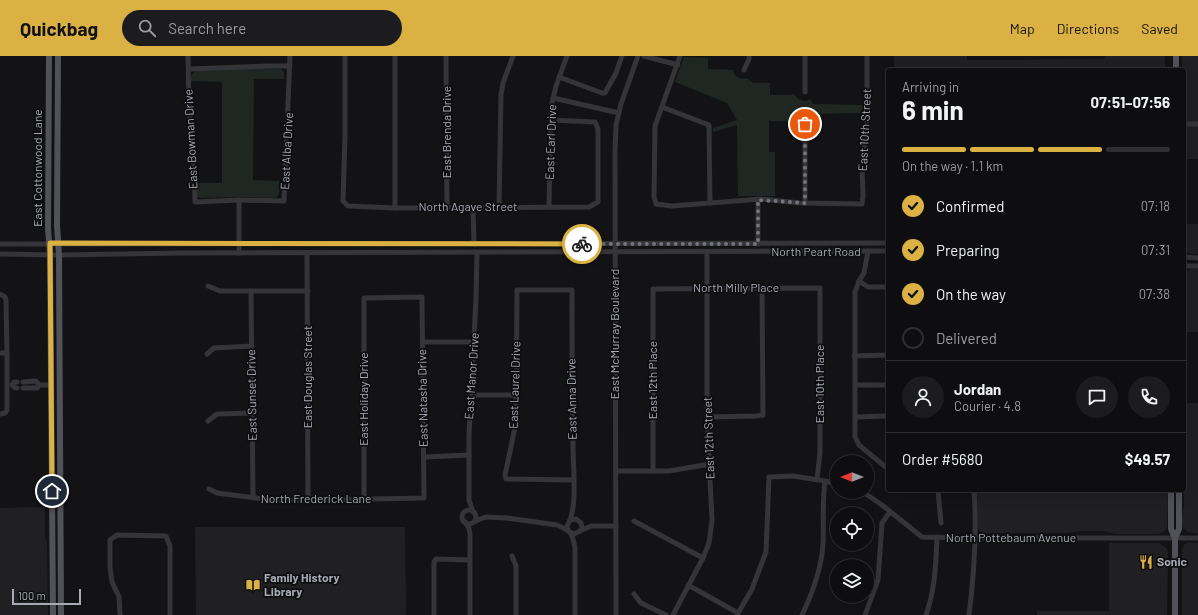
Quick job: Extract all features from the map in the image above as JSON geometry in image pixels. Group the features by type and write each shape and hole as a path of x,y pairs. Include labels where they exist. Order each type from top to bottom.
{"main road":[{"name":"East Cottonwood Lane","path":"49,56 48,228 50,243 53,615"},
{"name":"East Cottonwood Lane","path":"58,56 57,225 59,243 61,615"},
{"path":"1176,56 1176,68"},
{"path":"1171,492 1171,529 1175,538 1175,615"},
{"path":"1175,538 1179,529 1179,492"}],"street":[{"name":"East Bowman Drive","path":"188,56 189,109 195,202 239,200"},
{"name":"East Alba Drive","path":"239,200 284,201 290,56"},
{"name":"North Agave Street","path":"345,56 344,201 348,206 396,208 589,207 598,202 598,129 595,122 550,120"},
{"path":"395,56 396,208"},
{"name":"East Brenda Drive","path":"446,56 447,207"},
{"path":"499,207 501,95 503,83 513,56"},
{"name":"East Earl Drive","path":"549,207 550,108 567,56"},
{"path":"559,77 605,93 616,73 622,56"},
{"name":"East McMurray Boulevard","path":"616,615 615,150 616,125 638,56"},
{"path":"644,56 678,65"},
{"path":"680,56 655,126 654,196 656,204 672,206 758,200 805,203 805,124"},
{"path":"744,70 749,56"},
{"path":"805,56 805,92"},
{"name":"East 10th Street","path":"805,203 862,204 862,168 867,121 867,56"},
{"path":"188,69 290,66"},
{"path":"553,98 619,113"},
{"path":"662,107 709,126 710,203"},
{"path":"1186,124 1198,124"},
{"path":"239,200 240,253"},
{"path":"758,200 758,244"},
{"path":"473,207 474,244"},
{"name":"North Peart Road","path":"0,244 886,243"},
{"path":"868,251 864,273 855,292 855,437 859,445 886,467"},
{"name":"North Peart Road","path":"0,254 886,251"},
{"name":"East 12th Street","path":"673,615 703,558 709,543 712,520 707,417 707,252"},
{"name":"East Douglas Street","path":"307,253 308,500"},
{"name":"East Manor Drive","path":"473,512 469,500 469,435 477,253"},
{"path":"1186,257 1198,258"},
{"path":"1186,266 1198,266"},
{"path":"859,282 868,287 886,286"},
{"path":"208,286 220,291 308,291"},
{"path":"707,417 763,415 762,288"},
{"name":"North Milly Place","path":"653,289 820,288"},
{"name":"East 10th Place","path":"816,480 820,452 820,288"},
{"name":"East 12th Place","path":"653,289 653,471"},
{"name":"East Laurel Drive","path":"572,290 517,290 516,423 504,475 506,480 573,480"},
{"name":"East Anna Drive","path":"569,521 573,508 572,290"},
{"name":"East Sunset Drive","path":"251,291 253,498"},
{"path":"0,294 5,297 6,300 7,353 13,385 7,410 5,413 0,414"},
{"name":"East Holiday Drive","path":"364,500 364,298 422,297"},
{"name":"East Natasha Drive","path":"422,297 424,498"},
{"path":"423,342 474,342"},
{"path":"207,354 214,348 252,346"},
{"path":"0,353 7,353"},
{"path":"854,356 886,354"},
{"path":"39,385 37,388 24,388 25,382 36,382 39,385 51,385"},
{"path":"855,385 886,385"},
{"path":"470,395 516,395"},
{"path":"208,421 218,414 253,413"},
{"path":"855,417 886,416"},
{"path":"424,456 469,455"},
{"path":"616,471 669,471 710,464"},
{"path":"688,585 737,614 752,589 766,552 769,477 792,476 830,482"},
{"path":"802,615 810,598 818,572 823,545 825,481"},
{"name":"North Frederick Lane","path":"209,489 217,493 272,500 364,500 424,498"},
{"path":"938,492 941,523"},
{"path":"969,615 972,592 974,492"},
{"name":"North Pottebaum Avenue","path":"872,499 922,537 1198,538"},
{"name":"East Manor Drive","path":"464,513 469,500"},
{"name":"East Anna Drive","path":"573,508 579,520"},
{"path":"470,615 470,535 463,517 464,513 468,511 486,517 544,522 561,526 574,534 591,526"},
{"path":"470,535 476,518 473,512"},
{"path":"865,615 878,580 882,523 890,512"},
{"path":"465,522 468,524 486,517"},
{"path":"557,525 574,519 591,526 616,526"},
{"path":"575,615 575,548 582,525 579,520"},
{"path":"569,521 567,526 575,548"},
{"path":"634,521 703,558"},
{"path":"120,615 119,597 112,582 110,568 110,540 117,535 166,536 170,546 170,615"},
{"path":"926,615 931,601 936,566 937,537"},
{"path":"512,556 516,566 516,615"},
{"path":"434,615 434,562 436,559 470,560"},
{"path":"634,594 641,603 666,615"}],"shaded area":[{"path":"894,56 967,56 967,60 1104,59 1105,56 1165,56 1165,68 894,68"},
{"path":"1182,56 1198,56 1198,159 1186,159 1186,68 1182,68"},
{"path":"684,57 708,58 708,69 733,70 738,77 742,79 747,78 753,83 770,83 770,95 794,94 798,99 805,101 810,99 813,104 863,105 863,113 813,114 807,120 769,121 769,152 775,152 775,196 738,196 737,125 713,132 713,128 737,120 727,103 675,82"},
{"path":"265,68 281,69 284,72 284,79 254,79 253,180 279,181 279,191 277,197 198,197 196,194 196,183 222,183 222,82 191,81 193,73 196,71"},
{"path":"1186,224 1198,224 1198,254 1191,254 1186,252"},
{"path":"1198,269 1198,332 1186,332 1186,272"},
{"path":"1186,403 1198,403 1198,534 1188,532 1183,528 1182,517 1184,492 1186,492"},
{"path":"977,492 1168,492 1167,527 1165,531 1157,534 1115,534 1103,531 1080,531 1067,533 983,533 978,528"},
{"path":"45,507 48,615 0,615 0,508"},
{"path":"195,527 405,527 406,615 196,615"},
{"path":"1188,542 1198,543 1198,615 1182,615 1182,550 1184,545"},
{"path":"1109,543 1159,543 1166,548 1168,552 1167,615 1037,615 1037,611 1109,611"}],"way so far":[{"path":"582,244 758,244 758,200 805,203 805,124"}],"place":[{"name":"Sonic","path":"1146,562"},
{"name":"Family History Library","path":"253,585"}],"route":[{"path":"52,491 50,243 582,244"}]}
